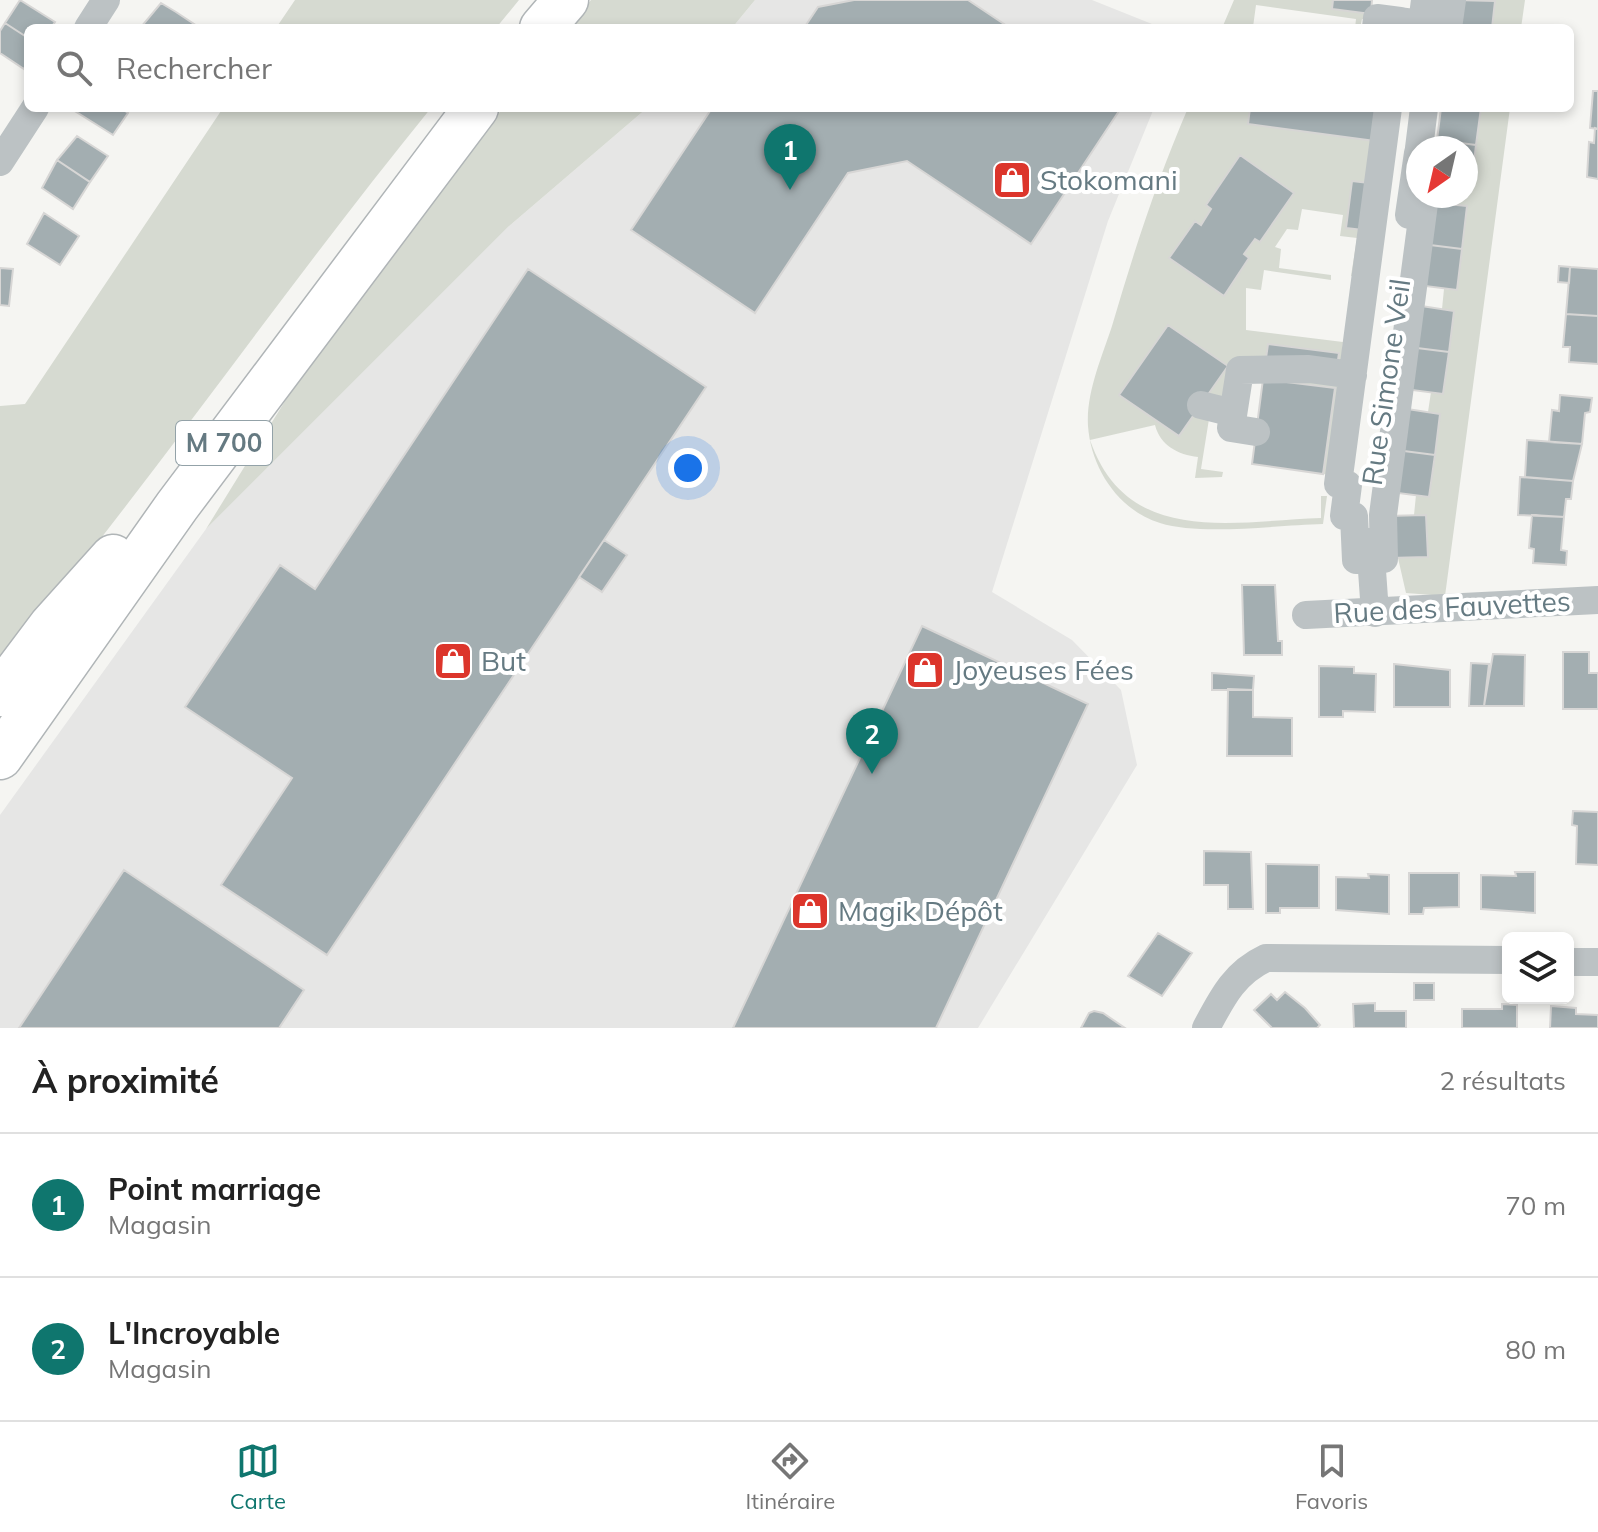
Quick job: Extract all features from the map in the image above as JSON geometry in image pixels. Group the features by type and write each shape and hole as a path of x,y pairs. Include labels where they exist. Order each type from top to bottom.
{"highway":[{"path":"521,24 542,0"},
{"path":"545,24 566,0"},
{"name":"M 700","path":"0,723 232,394 450,112"},
{"name":"M 700","path":"0,757 177,506 473,112"},
{"path":"0,694 51,626 134,534"}],"street":[{"path":"91,24 106,0"},
{"path":"1422,24 1425,0"},
{"path":"1436,24 1439,0"},
{"path":"1449,24 1452,0"},
{"path":"0,162 32,112"},
{"path":"1387,112 1338,484 1348,485 1344,516 1354,516 1356,560 1384,559 1383,515 1423,208"},
{"name":"Rue Simone Veil","path":"1420,136 1423,112"},
{"path":"1434,136 1436,112"},
{"name":"Rue Simone Veil","path":"1375,613 1368,516 1410,208"},
{"path":"1256,432 1231,428 1240,370 1309,369 1353,375"},
{"path":"1201,405 1233,413"},
{"name":"Rue des Fauvettes","path":"1306,615 1598,600"},
{"path":"1206,1028 1230,984 1247,967 1266,958 1502,960"},
{"path":"1574,962 1598,962"}],"shaded area":[{"path":"295,0 519,0 499,24 279,24"},
{"path":"591,0 755,0 735,24 571,24"},
{"path":"755,0 1092,0 1152,24 735,24"},
{"path":"1234,0 1333,0 1332,9 1374,14 1373,21 1362,19 1361,24 1355,24 1356,19 1256,5 1253,24 1224,24"},
{"path":"1490,0 1525,0 1522,24 1492,24 1495,1"},
{"path":"220,112 428,112 322,246 110,527 0,664 0,406 25,404"},
{"path":"500,112 642,112 508,227 206,529 345,304"},
{"path":"642,112 1152,112 1108,221 992,592 1072,640 1121,690 1137,765 978,1028 0,1028 0,815 206,529 508,227"},
{"path":"1186,112 1384,112 1369,183 1352,181 1347,228 1362,230 1363,278 1351,276 1357,238 1340,236 1343,215 1302,209 1298,230 1287,229 1275,247 1281,249 1279,268 1331,275 1331,280 1264,270 1261,290 1246,288 1246,330 1343,342 1330,475 1323,474 1335,389 1242,377 1209,419 1201,469 1223,472 1222,477 1195,478 1198,457 1171,448 1161,438 1155,425 1090,440 1107,474 1129,498 1156,512 1186,520 1219,523 1321,518 1321,496 1327,496 1323,524 1217,529 1177,527 1145,517 1131,508 1101,472 1090,442 1088,426 1092,388 1166,162"},
{"path":"1480,112 1509,112 1445,596 1406,593 1398,558 1428,557 1426,515 1414,515 1416,495 1429,497 1440,414 1428,412 1431,392 1443,393 1454,311 1442,309 1444,289 1457,290 1467,208 1478,208 1477,136"}],"building":[{"path":"20,0 55,22 24,24 24,35 5,23"},
{"path":"854,0 968,0 1004,24 807,24 818,7"},
{"path":"1333,0 1372,0 1371,14 1332,9"},
{"path":"1455,0 1495,1 1492,24 1452,24"},
{"path":"161,3 194,24 144,24"},
{"path":"5,23 24,35 24,69 0,53 0,31"},
{"path":"1593,91 1598,91 1598,129 1590,128"},
{"path":"76,112 127,112 113,135"},
{"path":"709,112 1118,112 1031,244 907,161 848,173 755,313 631,230"},
{"path":"1250,112 1379,112 1375,141 1248,124"},
{"path":"1440,112 1480,112 1477,136 1438,136"},
{"path":"1595,128 1598,129 1598,179 1587,177 1589,142 1594,143"},
{"path":"77,136 108,156 90,182 57,160"},
{"path":"1240,155 1294,193 1260,242 1255,239 1244,254 1249,258 1224,296 1169,258 1195,221 1201,225 1211,209 1206,205"},
{"path":"57,160 90,182 73,209 42,188"},
{"path":"1352,181 1369,183 1363,230 1346,228"},
{"path":"1426,208 1467,208 1462,249 1422,244"},
{"path":"44,213 79,236 60,265 27,244"},
{"path":"1422,244 1462,249 1457,290 1417,285"},
{"path":"1559,266 1570,267 1569,283 1558,282"},
{"path":"1570,267 1598,269 1598,316 1566,314"},
{"path":"0,268 13,269 9,306 0,305"},
{"path":"528,269 706,387 327,955 221,885 292,778 185,707 280,565 315,589"},
{"path":"1415,305 1454,311 1449,352 1409,347"},
{"path":"1566,314 1598,316 1598,364 1569,362 1570,347 1563,347"},
{"path":"1168,325 1228,366 1179,436 1119,395"},
{"path":"1268,344 1339,353 1337,367 1266,358"},
{"path":"1409,347 1449,352 1443,394 1404,389"},
{"path":"1263,379 1335,388 1323,474 1252,464"},
{"path":"1560,395 1592,398 1590,412 1585,413 1582,444 1549,442 1552,410 1559,411"},
{"path":"1401,408 1440,414 1435,455 1396,450"},
{"path":"1527,440 1582,444 1573,481 1525,477"},
{"path":"1396,450 1435,455 1429,497 1390,492"},
{"path":"1520,477 1573,481 1571,499 1566,499 1564,517 1518,515"},
{"path":"1426,515 1428,557 1388,558 1386,516"},
{"path":"1532,515 1564,517 1561,550 1567,551 1566,565 1533,563 1534,549 1529,548"},
{"path":"604,540 627,555 602,592 579,577"},
{"path":"1242,585 1275,585 1278,641 1282,641 1282,655 1244,655"},
{"path":"922,626 1088,704 936,1028 733,1028"},
{"path":"1563,652 1589,652 1589,673 1598,673 1598,709 1563,709"},
{"path":"1493,654 1525,655 1524,706 1484,706"},
{"path":"1471,663 1489,664 1484,706 1469,706"},
{"path":"1394,664 1450,670 1450,707 1394,707"},
{"path":"1319,666 1354,667 1354,673 1376,674 1375,712 1343,711 1343,717 1319,717"},
{"path":"1212,673 1254,676 1253,690 1212,690"},
{"path":"1228,689 1253,690 1253,717 1292,718 1292,756 1227,756"},
{"path":"1573,811 1598,812 1598,865 1576,864 1577,826 1572,825"},
{"path":"1204,851 1251,852 1253,909 1228,909 1228,885 1204,885"},
{"path":"1266,864 1319,865 1319,908 1280,908 1280,913 1266,913"},
{"path":"124,870 304,990 279,1028 19,1028"},
{"path":"1515,872 1535,872 1535,913 1481,909 1481,875 1516,876"},
{"path":"1409,873 1459,873 1459,907 1424,908 1423,914 1409,914"},
{"path":"1368,874 1389,875 1389,914 1336,910 1336,877 1369,878"},
{"path":"1158,933 1192,953 1162,996 1128,976"},
{"path":"1414,983 1434,983 1434,1000 1414,1000"},
{"path":"1285,992 1305,1008 1320,1025 1317,1028 1272,1028 1254,1010 1271,994 1277,1000"},
{"path":"1375,1003 1375,1011 1406,1011 1406,1028 1354,1028 1353,1004"},
{"path":"1502,1004 1517,1005 1517,1028 1462,1028 1462,1009 1502,1009"},
{"path":"1551,1006 1576,1008 1576,1014 1598,1015 1598,1028 1550,1028"},
{"path":"1089,1013 1103,1013 1125,1028 1081,1028"}],"place":[{"name":"Stokomani","path":"1012,180"},
{"name":"Point marriage","path":"790,190"},
{"name":"But","path":"453,661"},
{"name":"Joyeuses Fées","path":"925,670"},
{"name":"L'Incroyable","path":"872,774"},
{"name":"Magik Dépôt","path":"810,911"}]}
